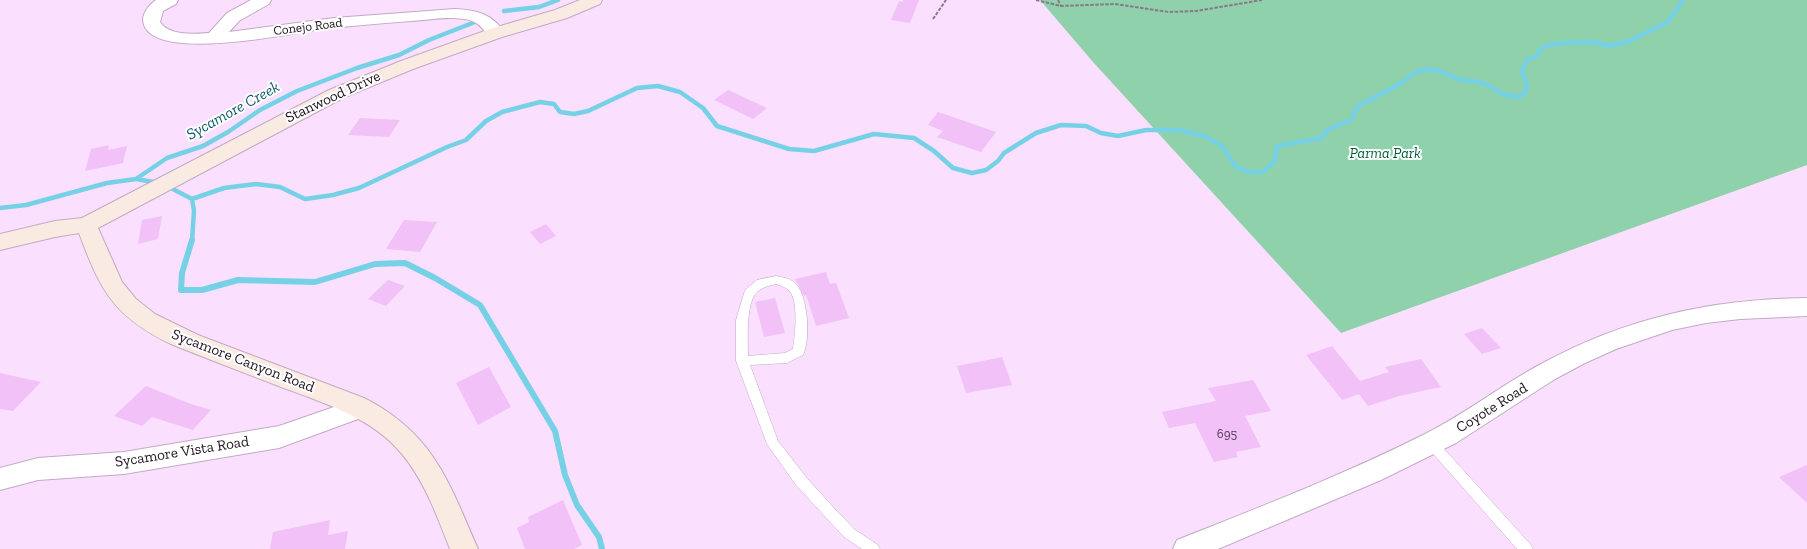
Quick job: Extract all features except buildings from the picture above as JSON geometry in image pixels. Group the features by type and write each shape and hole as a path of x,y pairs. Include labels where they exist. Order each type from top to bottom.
{"main road":[{"name":"Stanwood Drive","path":"86,225 336,94 382,74 496,32 562,14 594,0"},
{"path":"0,242 55,228 86,225"},
{"name":"Sycamore Canyon Road","path":"86,225 105,271 117,292 130,307 151,323 188,341 360,408 390,426 415,452 425,465 464,549"}],"street":[{"name":"Conejo Road","path":"170,0 159,5 154,10 151,16 151,22 154,28 170,36 182,38 241,36 379,18 461,14 482,18 496,32"},
{"path":"215,37 233,17 263,0"},
{"name":"Coyote Road","path":"1187,549 1350,481 1432,444 1469,424 1547,372 1580,354 1622,336 1666,323 1720,313 1754,309 1807,307"},
{"name":"Sycamore Vista Road","path":"0,479 38,469 124,463 279,437 360,408"}],"lane":[{"path":"742,362 786,358 799,352 802,325 797,293 789,284 776,280 762,283 749,293 742,320 742,362 773,444 801,481 828,511 849,533 873,549"},
{"path":"1432,444 1526,549"}],"path":[{"path":"933,19 946,0"},
{"path":"1036,0 1043,3 1061,6 1107,4 1153,11 1183,12 1262,0"},
{"path":"1058,0 1061,6"}],"green space":[{"name":"Parma Park","path":"1040,0 1807,0 1807,165 1341,333 1093,62"}],"waterway":[{"name":"Sycamore Creek","path":"504,11 539,7 558,0"},
{"path":"192,199 224,188 256,184 280,187 305,199 333,195 359,188 447,147 466,140 486,121 502,112 540,102 554,104 560,112 574,114 588,111 637,88 658,86 680,92 703,108 717,126 789,149 814,151 874,134 914,138 934,151 953,168 972,173 986,170 998,161 1004,153 1036,133 1061,125 1086,126 1101,133 1118,136 1146,130 1179,130 1204,136 1221,145 1236,167 1249,172 1263,172 1275,161 1277,146 1322,138 1327,130 1351,120 1358,106 1398,85 1414,73 1427,69 1439,71 1461,80 1479,82 1490,86 1502,94 1516,97 1524,95 1527,86 1522,70 1527,60 1538,55 1540,49 1549,45 1563,43 1595,42 1609,46 1627,42 1668,22 1683,0"},
{"name":"Sycamore Creek","path":"136,179 167,158 203,146 228,132 260,110 297,91 357,68 399,55 429,40 475,22"},
{"name":"Sycamore Creek","path":"0,208 26,205 107,183 136,179"},
{"path":"136,179 159,183"},
{"path":"167,186 192,199"},
{"path":"192,199 194,211 192,241"},
{"path":"192,240 182,273 181,290 202,290 238,280 315,282 375,264 405,263 435,278 480,305 555,431 565,475 577,505 599,537 602,549"}]}
